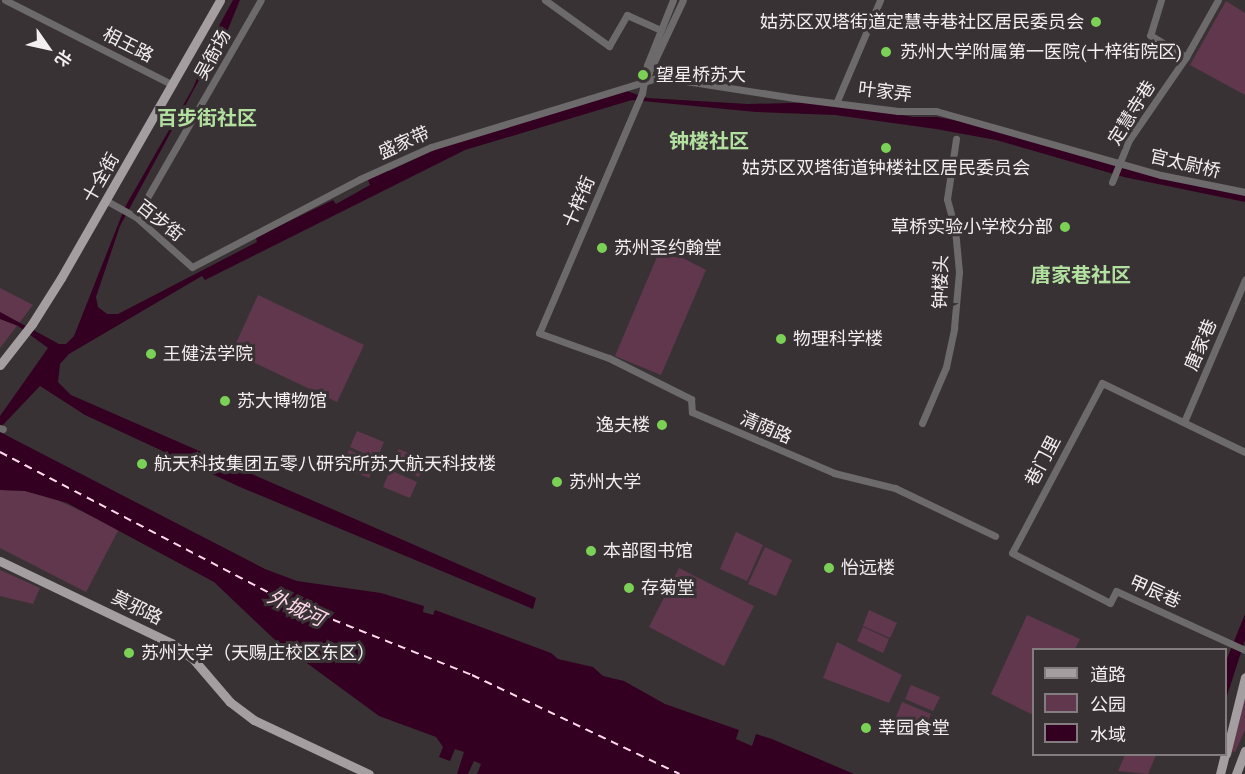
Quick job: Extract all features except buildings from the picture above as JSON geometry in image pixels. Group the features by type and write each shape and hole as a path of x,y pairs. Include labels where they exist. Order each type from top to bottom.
{"main road":[{"name":"十全街","path":"0,365 32,324 107,201 220,0"},
{"name":"莫邪路","path":"0,561 171,643 189,656 242,712 358,772 369,774"},
{"path":"1227,746 1245,677"},
{"path":"1236,774 1245,751"},
{"path":"1220,774 1224,756"}],"street":[{"name":"相王路","path":"5,0 173,85"},
{"name":"吴衙场","path":"136,217 261,0"},
{"path":"545,0 609,46 627,15 660,30"},
{"name":"十梓街","path":"539,333 638,104 660,30 673,0"},
{"name":"十梓街","path":"643,83 651,75 683,0"},
{"path":"837,101 880,0"},
{"path":"1161,0 1150,35 1186,57"},
{"name":"定慧寺巷","path":"1114,178 1129,140 1186,57 1218,0"},
{"name":"叶家弄","path":"643,83 660,76 898,111 936,111 1119,164"},
{"name":"盛家带","path":"192,267 360,179 431,147 643,83"},
{"name":"钟楼头","path":"922,423 946,367 954,328 959,272 955,229 947,199 956,139"},
{"name":"官太尉桥","path":"1119,164 1245,192"},
{"name":"百步街","path":"107,201 136,217 192,267"},
{"name":"唐家巷","path":"1184,422 1245,280"},
{"name":"清荫路","path":"539,333 609,358 691,399 692,412 834,473 895,488 994,536"},
{"name":"巷门里","path":"1012,553 1102,383 1184,422"},
{"path":"1184,422 1245,452"},
{"name":"甲辰巷","path":"1012,553 1110,603 1116,591 1245,650"}],"green space":[{"path":"1226,1 1245,13 1245,95 1190,65"},
{"path":"657,257 681,257 706,270 661,375 615,356"},
{"path":"0,288 33,305 0,348"},
{"path":"258,295 364,345 337,402 232,352"},
{"path":"357,431 384,442 377,459 350,447"},
{"path":"399,449 426,461 419,477 392,466"},
{"path":"349,450 376,462 369,478 342,467"},
{"path":"390,470 417,482 410,498 383,487"},
{"path":"0,490 25,491 53,498 119,529 86,592 0,548"},
{"path":"736,532 763,545 747,581 720,569"},
{"path":"765,547 792,560 776,596 748,584"},
{"path":"679,568 754,606 724,666 649,627"},
{"path":"0,570 40,588 33,604 0,596"},
{"path":"869,610 897,623 890,638 863,626"},
{"path":"1027,615 1080,639 1076,648 1032,648 1032,714 991,694"},
{"path":"863,627 889,639 883,653 857,641"},
{"path":"837,642 902,675 889,703 823,678"},
{"path":"911,685 940,697 933,711 905,699"},
{"path":"1245,699 1245,730 1235,752 1232,751"},
{"path":"902,702 931,714 924,729 896,717"},
{"path":"1124,756 1156,756 1148,774 1118,771"}],"water":[{"path":"233,0 240,0 213,66 199,80 120,226 96,297 98,307 107,314 118,314 257,242 256,238 333,200 336,204 370,185 367,177 387,168 389,171 452,142 627,91 647,98 748,104 828,102 913,117 937,117 981,125 1125,168 1245,195 1245,202 1124,177 996,140 936,129 835,115 756,112 632,100 465,150 205,280 202,276 69,354 60,364 58,382 71,395 536,598 533,609 240,487 85,415 40,386 0,428 0,416 48,348 18,326 0,319 0,312 59,344 66,344 74,336 125,207 193,88 201,69 197,66"},
{"name":"外城河","path":"0,432 265,569 297,581 381,593 424,606 423,612 433,615 435,610 551,653 558,659 593,667 603,676 624,681 665,704 739,730 736,739 752,746 756,734 854,774 477,774 481,764 474,761 468,774 457,774 464,752 455,749 450,761 439,757 443,747 436,737 379,716 274,639 214,582 67,503 25,491 0,490"},
{"path":"1245,614 1245,640 1227,696 1227,659"}],"ferry route":[{"path":"0,452 281,599 472,675 680,774"}],"place":[{"name":"姑苏区双塔街道定慧寺巷社区居民委员会","path":"1096,22"},
{"name":"苏州大学附属第一医院(十梓街院区)","path":"886,52"},
{"name":"望星桥苏大","path":"643,75"},
{"name":"姑苏区双塔街道钟楼社区居民委员会","path":"886,148"},
{"name":"草桥实验小学校分部","path":"1065,227"},
{"name":"苏州圣约翰堂","path":"602,248"},
{"name":"物理科学楼","path":"781,339"},
{"name":"王健法学院","path":"151,354"},
{"name":"苏大博物馆","path":"225,401"},
{"name":"逸夫楼","path":"662,425"},
{"name":"航天科技集团五零八研究所苏大航天科技楼","path":"142,464"},
{"name":"苏州大学","path":"557,482"},
{"name":"本部图书馆","path":"591,551"},
{"name":"怡远楼","path":"829,568"},
{"name":"存菊堂","path":"629,588"},
{"name":"苏州大学（天赐庄校区东区）","path":"129,653"},
{"name":"莘园食堂","path":"866,728"}],"district":[{"name":"百步街社区","path":"207,118"},
{"name":"钟楼社区","path":"709,141"},
{"name":"唐家巷社区","path":"1081,275"}]}
